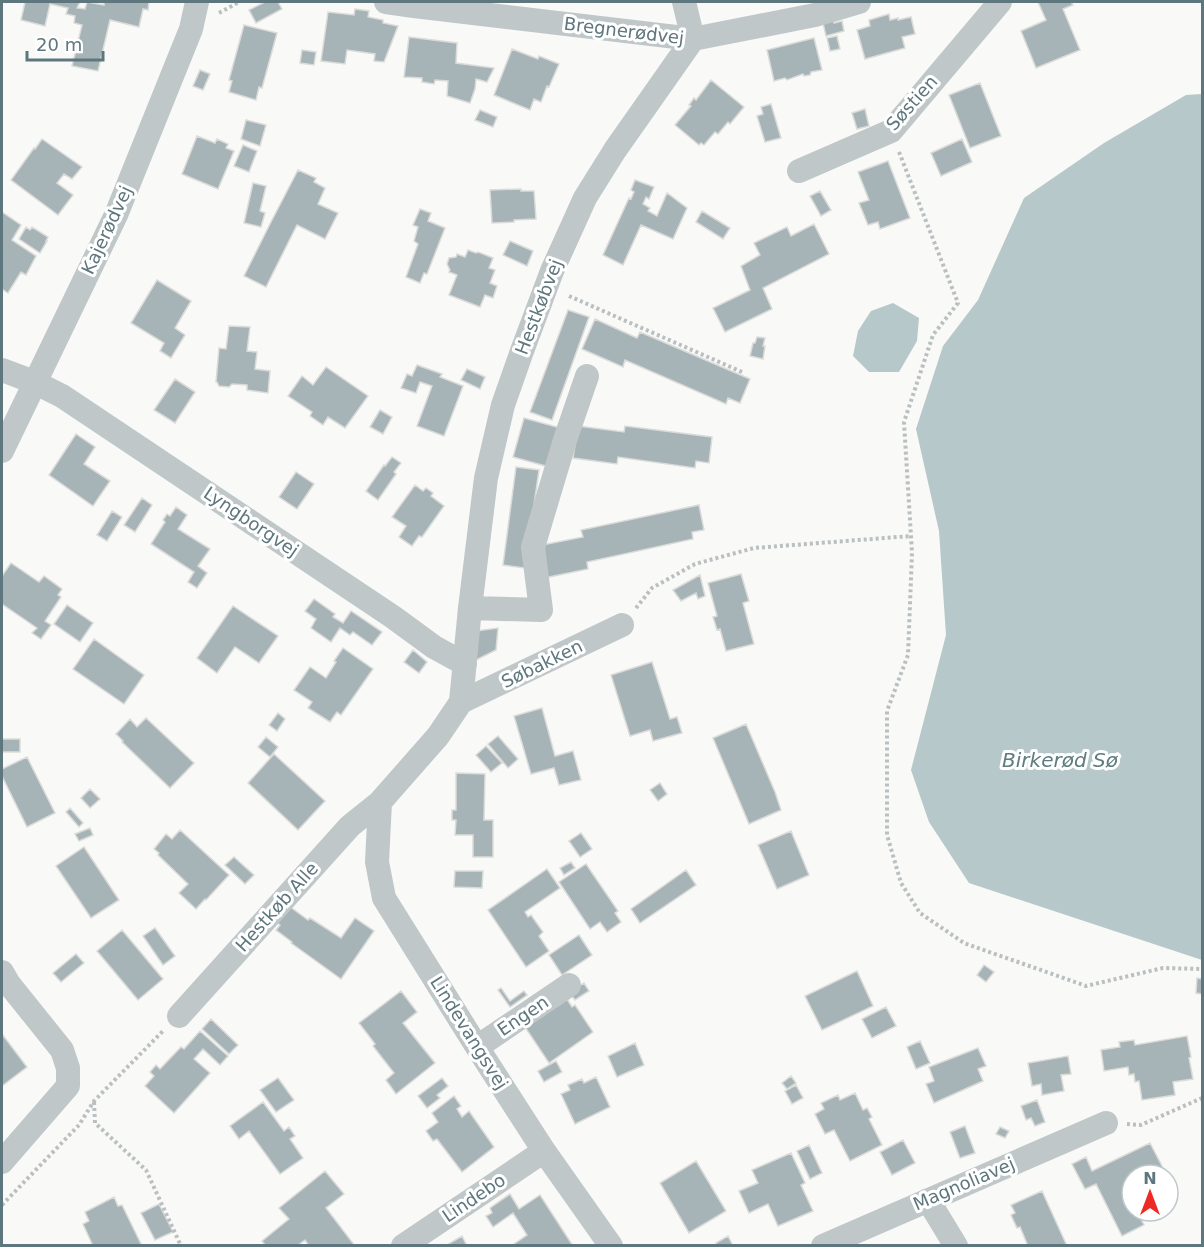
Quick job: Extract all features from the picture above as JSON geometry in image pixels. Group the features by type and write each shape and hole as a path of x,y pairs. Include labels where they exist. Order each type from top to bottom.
{"street":[{"name":"Kajerødvej","path":"2,451 116,215 191,29 197,2"},
{"name":"Bregnerødvej","path":"386,2 693,39 815,15 859,2"},
{"path":"684,2 693,39"},
{"name":"Søstien","path":"799,171 891,131 1000,2"},
{"name":"Hestkøbvej","path":"380,802 438,736 461,702 486,478 503,405 547,286 585,198 615,150 693,39"},
{"name":"Lyngborgvej","path":"2,370 62,396 393,616 434,647 465,664"},
{"path":"470,608 541,610 533,547 587,376"},
{"name":"Søbakken","path":"461,702 622,625"},
{"name":"Hestkøb Alle","path":"178,1016 350,826 380,802"},
{"name":"Lindevangsvej","path":"380,802 377,862 384,898 544,1151 611,1245"},
{"path":"2,972 62,1050 68,1068 68,1086 2,1162"},
{"name":"Engen","path":"477,1047 569,985"},
{"name":"Magnoliavej","path":"823,1245 1106,1123"},
{"name":"Lindebo","path":"403,1245 544,1151"},
{"path":"928,1200 956,1245"}],"path":[{"path":"891,131 958,303 933,335 904,422 912,553 908,655 887,711 887,836 901,883 920,913 964,943 1086,986 1163,968 1203,969"},
{"path":"547,286 742,372"},
{"path":"622,625 652,588 695,564 754,548 911,536"},
{"path":"2,1205 79,1125 94,1101 178,1016"},
{"path":"1106,1123 1141,1125 1203,1098"},
{"path":"94,1101 95,1123 146,1170 181,1245"}],"water":[{"name":"Birkerød Sø","path":"1202,94 1202,960 969,883 929,822 911,770 946,635 939,531 916,429 943,346 978,300 1024,198 1104,143 1186,95"},
{"path":"893,303 919,318 917,341 899,372 869,372 853,356 858,331 871,311"}],"building":[{"path":"25,2 80,2 77,8 85,9 87,2 104,5 104,2 149,2 148,10 143,9 139,27 110,20 98,71 72,66 82,25 74,23 75,16 66,14 68,8 50,4 45,26 21,20"},
{"path":"265,2 278,2 282,9 256,23 249,10"},
{"path":"1038,2 1071,2 1073,5 1063,9 1080,50 1036,68 1021,31 1046,20"},
{"path":"355,9 369,11 368,17 398,26 384,62 374,61 375,54 347,50 345,64 321,61 328,12 354,15"},
{"path":"889,14 890,20 911,17 915,34 902,37 905,48 865,59 857,30 870,26 869,20"},
{"path":"833,20 834,23 842,21 844,31 826,36 823,23"},
{"path":"244,25 277,33 262,88 259,87 256,100 229,92 232,81 229,80"},
{"path":"837,36 840,49 830,51 827,38"},
{"path":"409,37 457,43 456,63 494,68 487,82 476,79 470,103 447,96 448,81 435,80 434,84 422,82 422,78 404,77"},
{"path":"814,38 822,70 811,72 810,75 804,76 803,74 787,80 785,78 774,81 767,50"},
{"path":"512,49 559,64 541,102 534,99 530,110 494,95"},
{"path":"302,50 316,52 314,65 300,63"},
{"path":"200,70 210,74 203,90 193,86"},
{"path":"711,80 744,107 730,124 728,122 718,134 715,132 704,145 701,143 699,145 675,125 691,106 689,105 694,98 696,100"},
{"path":"980,83 1001,136 970,148 949,95"},
{"path":"771,104 781,138 765,142 757,116 763,114 761,107"},
{"path":"865,109 869,126 857,129 852,113"},
{"path":"480,110 497,117 493,127 475,120"},
{"path":"246,120 266,125 260,146 241,139"},
{"path":"197,136 215,143 217,139 228,144 226,148 234,151 218,189 182,174"},
{"path":"42,139 82,167 72,179 64,174 57,183 73,195 58,215 11,180"},
{"path":"962,139 972,162 941,176 931,153"},
{"path":"243,145 257,151 249,172 234,166"},
{"path":"888,161 910,218 880,229 878,222 868,225 859,203 869,200 858,172"},
{"path":"298,170 316,178 314,182 325,188 318,204 338,213 325,239 297,225 266,287 244,276"},
{"path":"635,180 654,187 649,199 646,197 643,204 650,208 648,211 657,216 667,193 687,208 673,239 641,225 623,265 603,255 629,198 631,199 634,192 631,190"},
{"path":"253,183 266,186 260,211 265,213 261,227 244,223"},
{"path":"521,189 521,191 534,191 536,219 492,223 490,190"},
{"path":"820,191 831,210 821,216 810,196"},
{"path":"420,209 431,213 428,221 445,228 427,274 424,273 420,283 406,277 418,244 414,241 418,227 413,225"},
{"path":"702,211 730,228 723,239 696,222"},
{"path":"2,212 21,225 12,240 36,256 26,275 21,272 8,293 2,289"},
{"path":"814,224 829,254 763,288 772,309 725,332 713,308 750,290 741,266 760,255 754,243 787,227 791,236"},
{"path":"26,227 30,230 32,227 48,237 40,253 19,239"},
{"path":"510,241 533,251 527,266 503,255"},
{"path":"468,250 493,258 489,268 495,270 490,283 497,286 493,298 485,295 480,307 449,295 457,275 449,272 447,264 449,258 456,257 457,254 465,257"},
{"path":"157,280 191,301 175,328 185,335 171,358 160,351 164,343 131,323"},
{"path":"568,310 589,317 552,420 530,412"},
{"path":"595,319 637,338 640,332 750,379 740,403 728,398 726,404 625,360 623,367 582,349"},
{"path":"229,326 250,327 247,351 257,352 255,369 270,371 268,393 247,390 247,385 232,384 229,387 219,386 216,382 219,348 226,349"},
{"path":"757,337 765,338 763,359 750,356"},
{"path":"417,365 442,374 440,377 463,386 444,436 417,426 432,386 420,382 416,393 401,388 407,374 412,376"},
{"path":"326,367 368,396 345,428 328,417 323,425 310,416 312,412 288,396 302,376 313,385"},
{"path":"467,369 485,377 480,389 461,380"},
{"path":"175,379 195,392 175,423 154,410"},
{"path":"380,410 392,417 383,434 370,427"},
{"path":"524,418 564,429 553,468 513,457"},
{"path":"578,426 624,432 625,426 712,437 709,463 696,461 695,468 618,457 617,464 573,458"},
{"path":"76,434 95,447 84,464 110,481 93,506 49,475"},
{"path":"392,457 401,463 378,500 366,491"},
{"path":"516,467 539,470 525,568 503,565"},
{"path":"296,472 314,484 297,509 279,497"},
{"path":"415,485 423,491 426,488 433,493 431,496 444,506 422,537 419,536 412,546 399,537 406,526 392,517"},
{"path":"142,498 152,505 135,532 124,525"},
{"path":"699,505 704,530 692,532 693,539 587,562 588,569 544,578 537,546 583,537 581,530"},
{"path":"176,507 187,515 178,529 210,549 198,566 207,573 197,588 188,582 194,572 151,544 165,522 163,520 167,514 170,516"},
{"path":"112,511 122,517 107,541 97,535"},
{"path":"11,563 39,582 44,576 62,589 58,595 61,597 45,621 51,625 41,639 32,633 37,628 2,604 2,576"},
{"path":"741,574 749,601 743,603 754,644 726,651 720,629 717,630 713,617 717,616 708,583"},
{"path":"700,575 705,596 698,599 696,593 681,601 673,590"},
{"path":"314,599 335,614 333,617 343,623 351,611 382,632 372,645 353,632 350,635 340,628 331,642 311,628 316,619 305,611"},
{"path":"67,605 93,623 80,642 54,624"},
{"path":"233,606 278,636 259,663 235,647 217,673 197,658"},
{"path":"498,628 496,650 474,661 476,631"},
{"path":"94,639 144,675 124,704 73,669"},
{"path":"343,648 373,669 341,715 337,712 330,722 308,708 312,702 294,690 310,667 326,678"},
{"path":"413,650 427,662 419,673 404,662"},
{"path":"652,662 670,719 677,717 682,733 653,741 650,730 630,736 611,675"},
{"path":"542,708 555,756 573,751 581,780 559,785 554,768 531,774 514,716"},
{"path":"278,713 285,719 277,731 269,725"},
{"path":"146,718 194,763 170,788 116,734 130,719 137,727"},
{"path":"746,724 781,810 749,824 713,738"},
{"path":"498,736 518,759 508,768 488,744"},
{"path":"266,737 278,747 270,757 258,747"},
{"path":"2,739 20,739 20,752 2,752"},
{"path":"486,746 502,763 491,772 476,755"},
{"path":"274,754 325,801 298,830 248,783"},
{"path":"27,757 55,813 27,827 2,776 2,769"},
{"path":"456,773 485,774 484,820 493,820 493,857 473,857 473,835 455,835 456,820 452,820 452,810 456,810"},
{"path":"660,783 667,794 658,801 650,790"},
{"path":"90,789 100,799 90,808 81,798"},
{"path":"70,808 83,823 79,827 66,812"},
{"path":"90,828 93,835 79,841 75,834"},
{"path":"180,830 229,875 196,909 179,893 188,884 154,849 166,834 172,839"},
{"path":"791,831 809,875 777,889 758,845"},
{"path":"581,833 592,849 580,857 569,841"},
{"path":"84,847 119,900 91,918 56,866"},
{"path":"234,857 254,875 245,884 225,865"},
{"path":"571,862 575,868 564,875 560,868"},
{"path":"586,864 618,911 615,913 621,922 607,932 600,922 590,929 559,882"},
{"path":"547,869 560,888 525,912 528,917 531,915 543,932 539,936 549,951 526,967 488,910"},
{"path":"686,870 696,885 640,923 631,909"},
{"path":"455,871 483,871 482,888 454,887"},
{"path":"289,906 308,920 310,918 341,938 355,918 374,931 341,979 276,930 280,925 275,921"},
{"path":"155,928 175,956 163,965 143,936"},
{"path":"122,930 163,979 138,1000 97,951"},
{"path":"579,935 592,955 562,975 549,955"},
{"path":"76,954 84,963 61,982 53,973"},
{"path":"984,965 994,972 986,982 977,975"},
{"path":"857,971 873,1006 822,1030 805,996"},
{"path":"1197,978 1202,979 1202,994 1196,993"},
{"path":"584,983 589,991 575,1000 569,992"},
{"path":"501,988 510,1001 524,991 527,995 510,1007 498,990"},
{"path":"401,991 417,1012 403,1023 435,1063 396,1094 386,1080 394,1073 359,1023"},
{"path":"565,996 572,1007 575,1005 593,1032 549,1063 523,1024"},
{"path":"886,1007 896,1026 872,1038 862,1019"},
{"path":"211,1019 238,1045 229,1054 202,1029"},
{"path":"200,1031 228,1056 220,1065 203,1049 194,1059 210,1073 174,1113 145,1086 154,1076 150,1072 156,1065 160,1069 181,1047 184,1049"},
{"path":"2,1034 27,1067 2,1086"},
{"path":"1187,1036 1193,1079 1173,1082 1175,1095 1142,1100 1139,1081 1135,1082 1134,1074 1129,1075 1128,1067 1104,1071 1101,1050 1120,1047 1119,1042 1134,1040 1135,1045"},
{"path":"920,1041 930,1063 916,1069 907,1047"},
{"path":"635,1043 644,1065 617,1077 608,1056"},
{"path":"978,1048 986,1066 978,1069 983,1081 934,1103 926,1084 934,1081 929,1067"},
{"path":"1068,1056 1071,1074 1061,1075 1064,1091 1042,1095 1041,1084 1032,1086 1028,1063"},
{"path":"556,1061 562,1072 544,1082 538,1071"},
{"path":"791,1076 796,1083 787,1089 782,1083"},
{"path":"596,1077 610,1107 575,1124 561,1094 570,1090 568,1085 582,1079 584,1083"},
{"path":"278,1078 294,1100 276,1112 260,1090"},
{"path":"442,1078 448,1086 437,1095 440,1098 427,1108 418,1096"},
{"path":"796,1085 803,1098 792,1104 785,1091"},
{"path":"855,1093 863,1110 867,1108 872,1117 869,1119 882,1145 850,1161 834,1130 825,1134 815,1114 824,1109 821,1103 838,1095 840,1100"},
{"path":"454,1096 461,1106 457,1109 462,1117 469,1111 494,1147 462,1172 437,1139 433,1141 426,1131 438,1122 432,1113"},
{"path":"1037,1100 1045,1122 1035,1126 1031,1118 1026,1120 1021,1106"},
{"path":"263,1102 284,1131 289,1127 295,1136 290,1139 303,1158 280,1174 249,1131 239,1139 230,1126"},
{"path":"965,1126 975,1153 960,1158 950,1132"},
{"path":"1000,1127 1009,1131 1005,1138 996,1134"},
{"path":"903,1140 915,1163 892,1175 880,1152"},
{"path":"1150,1143 1160,1163 1120,1163 1120,1223 1143,1223 1144,1225 1122,1236 1096,1184 1085,1189 1072,1164 1086,1157 1092,1171"},
{"path":"809,1145 822,1173 810,1179 797,1151"},
{"path":"791,1153 805,1183 801,1185 813,1211 778,1226 768,1204 749,1213 739,1191 758,1183 752,1170"},
{"path":"696,1161 726,1211 689,1233 660,1183"},
{"path":"325,1171 344,1194 326,1208 355,1246 309,1246 305,1240 297,1246 266,1246 262,1241 289,1219 279,1208"},
{"path":"1042,1191 1067,1246 1028,1246 1020,1227 1017,1228 1011,1215 1015,1213 1011,1205"},
{"path":"510,1194 519,1209 540,1195 573,1246 515,1246 514,1244 527,1235 513,1213 493,1227 486,1216 492,1213 490,1208"},
{"path":"114,1197 118,1206 122,1205 142,1246 93,1246 83,1224 89,1221 85,1212"},
{"path":"159,1204 173,1232 155,1240 141,1213"},
{"path":"462,1236 467,1246 445,1246"},
{"path":"728,1236 733,1246 718,1246 716,1243"}]}
